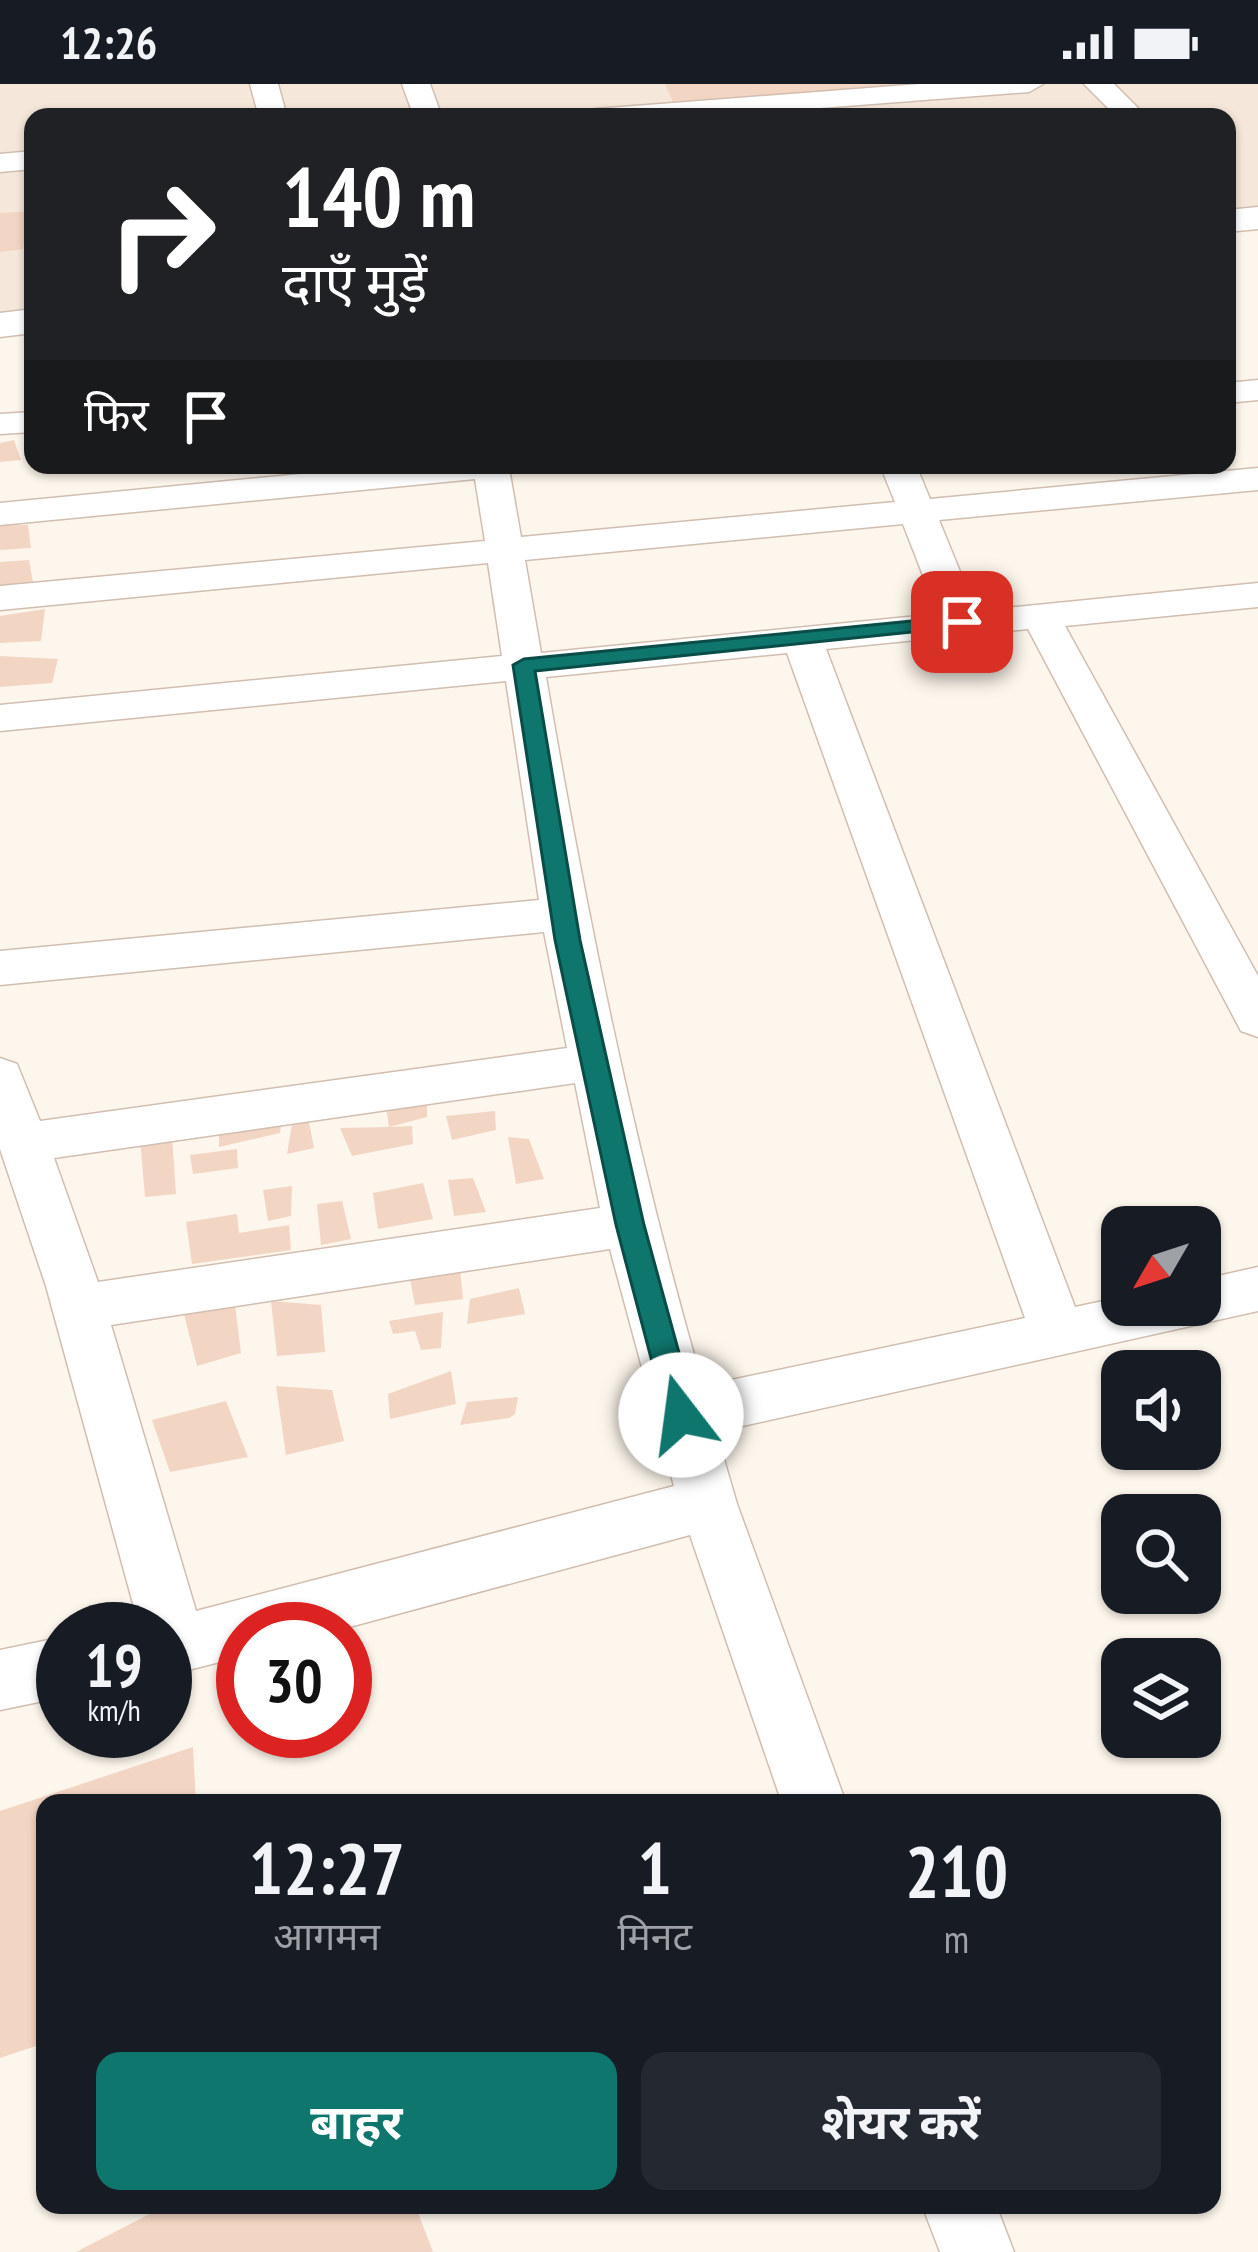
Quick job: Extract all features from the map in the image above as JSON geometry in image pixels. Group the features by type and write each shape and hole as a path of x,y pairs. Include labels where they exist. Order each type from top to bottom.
{"street":[{"path":"719,108 1029,84"},
{"path":"1098,84 1123,108"},
{"path":"0,514 409,474"},
{"path":"492,474 563,914 630,1225 708,1504 811,1794"},
{"path":"902,474 962,622"},
{"path":"0,598 1258,478"},
{"path":"0,718 1258,595"},
{"path":"1040,616 1258,1019"},
{"path":"802,639 1058,1334"},
{"path":"0,968 563,914"},
{"path":"23,1143 595,1062"},
{"path":"0,1078 79,1307 158,1602"},
{"path":"79,1307 630,1225"},
{"path":"1221,1297 1258,1289"},
{"path":"681,1415 1101,1324"},
{"path":"192,1640 708,1504"},
{"path":"0,1679 36,1672"},
{"path":"962,2214 977,2252"}],"shaded area":[{"path":"0,84 1258,84 1258,207 1236,209 1236,108 24,108 24,323 0,326"}],"building":[{"path":"665,84 959,84 687,108 676,108"},
{"path":"24,212 23,249 0,252 0,213"},
{"path":"14,440 21,460 0,462 0,443"},
{"path":"0,525 28,525 31,548 0,550"},
{"path":"29,560 33,583 0,585 0,562"},
{"path":"45,609 41,641 0,643 0,616"},
{"path":"0,656 58,659 52,683 0,687"},
{"path":"427,1099 427,1117 389,1127 386,1107"},
{"path":"495,1111 496,1130 452,1140 446,1116"},
{"path":"308,1118 314,1148 287,1154 293,1119"},
{"path":"282,1119 280,1133 219,1147 219,1128"},
{"path":"412,1126 413,1144 352,1156 340,1128"},
{"path":"172,1136 176,1194 145,1197 140,1139"},
{"path":"508,1137 529,1139 544,1179 516,1184"},
{"path":"237,1149 238,1168 193,1174 190,1155"},
{"path":"473,1178 486,1212 454,1216 448,1180"},
{"path":"423,1183 433,1219 378,1229 373,1193"},
{"path":"292,1186 291,1216 268,1221 263,1190"},
{"path":"342,1201 351,1239 321,1245 317,1204"},
{"path":"237,1214 239,1233 289,1225 291,1250 192,1264 186,1222"},
{"path":"460,1270 463,1299 415,1305 410,1279"},
{"path":"519,1288 525,1314 467,1324 470,1299"},
{"path":"271,1301 321,1305 325,1352 277,1356"},
{"path":"235,1305 241,1353 197,1366 182,1306"},
{"path":"443,1312 441,1348 421,1350 415,1331 393,1334 389,1321"},
{"path":"451,1371 456,1404 390,1419 388,1394"},
{"path":"276,1386 332,1390 344,1441 286,1455"},
{"path":"518,1397 515,1414 509,1418 460,1425 467,1402"},
{"path":"226,1401 248,1457 170,1472 152,1420"},
{"path":"193,1747 196,1794 51,1794 160,1758 192,1758"},
{"path":"36,1799 36,2046 0,2058 0,1811"},
{"path":"150,2214 418,2214 433,2252 76,2252"}],"route":[{"path":"681,1415 630,1225 568,940 524,665 962,622"}]}
